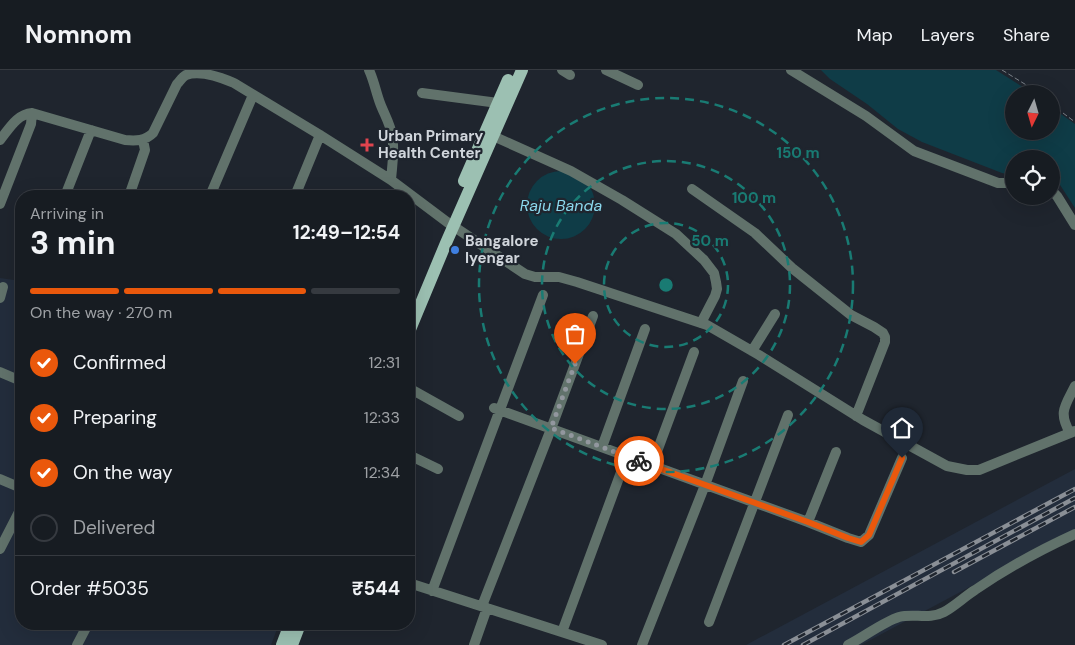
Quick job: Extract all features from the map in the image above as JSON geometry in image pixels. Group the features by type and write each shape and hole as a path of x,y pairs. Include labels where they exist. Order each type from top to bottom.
{"main road":[{"path":"415,317 442,252 450,224 513,70"},
{"path":"415,299 493,136 522,70"},
{"path":"282,645 288,630"},
{"path":"292,645 298,630"}],"street":[{"path":"369,70 392,136 391,180"},
{"path":"606,70 638,84"},
{"path":"791,70 866,116 914,151 998,183 1005,183"},
{"path":"0,140 21,116 32,113 126,140 143,140 153,133 177,84 186,72 206,74 234,83 320,135 404,190"},
{"path":"422,93 498,103"},
{"path":"213,190 253,95"},
{"path":"0,204 32,124 32,113"},
{"path":"68,190 91,130"},
{"path":"297,190 320,135"},
{"path":"493,136 571,170 676,234 704,260 714,273 717,290 701,323"},
{"path":"131,190 146,150 143,140"},
{"path":"692,190 755,233 792,268 851,315 874,327 885,337 885,342 856,416"},
{"path":"415,198 450,224 525,274 535,277 558,277 577,282 706,325 752,351 856,416 947,466 979,470 1072,432 1064,424 1063,418 1064,410 1075,386"},
{"path":"1060,201 1075,225"},
{"path":"0,298 3,288"},
{"path":"432,590 497,409 543,295"},
{"path":"752,351 775,314"},
{"path":"474,645 485,607 593,316"},
{"path":"602,447 645,329"},
{"path":"652,465 694,352"},
{"path":"0,372 15,378"},
{"path":"642,645 706,485 743,381"},
{"path":"415,391 459,416"},
{"path":"497,409 861,542 869,535 902,458"},
{"path":"709,622 788,415"},
{"path":"808,522 836,452"},
{"path":"562,632 627,456"},
{"path":"415,458 438,469"},
{"path":"0,479 15,485"},
{"path":"0,549 15,520"},
{"path":"848,645 899,618 907,616 935,616 975,589 1043,549 1075,534"},
{"path":"415,585 602,645"},
{"path":"77,645 85,630"}],"path":[{"path":"1002,70 1026,85"},
{"path":"1060,111 1075,122"}],"shaded area":[{"path":"0,278 15,280 15,630 277,630 271,645 0,645"},
{"path":"1075,469 1075,531 861,645 746,645"}],"water":[{"path":"821,70 996,70 1020,85 1005,85 1005,140 1060,140 1060,113 1075,124 1075,208 1060,185 1060,150 1005,150 1005,174 1002,173 922,142 898,129 867,104 830,79"},
{"name":"Raju Banda","path":"568,171 580,177 589,186 595,198 593,218 585,229 568,239 554,239 537,229 529,218 527,198 537,181 548,173"}],"railway":[{"path":"784,645 1075,489"},
{"path":"803,645 1075,498"},
{"path":"954,572 1075,507"}],"way so far":[{"path":"575,364 551,428 639,461"}],"place":[{"name":"Urban Primary Health Center","path":"367,145"},
{"name":"Bangalore Iyengar","path":"455,250"}],"route":[{"path":"639,461 861,542 869,535 902,458"}]}
